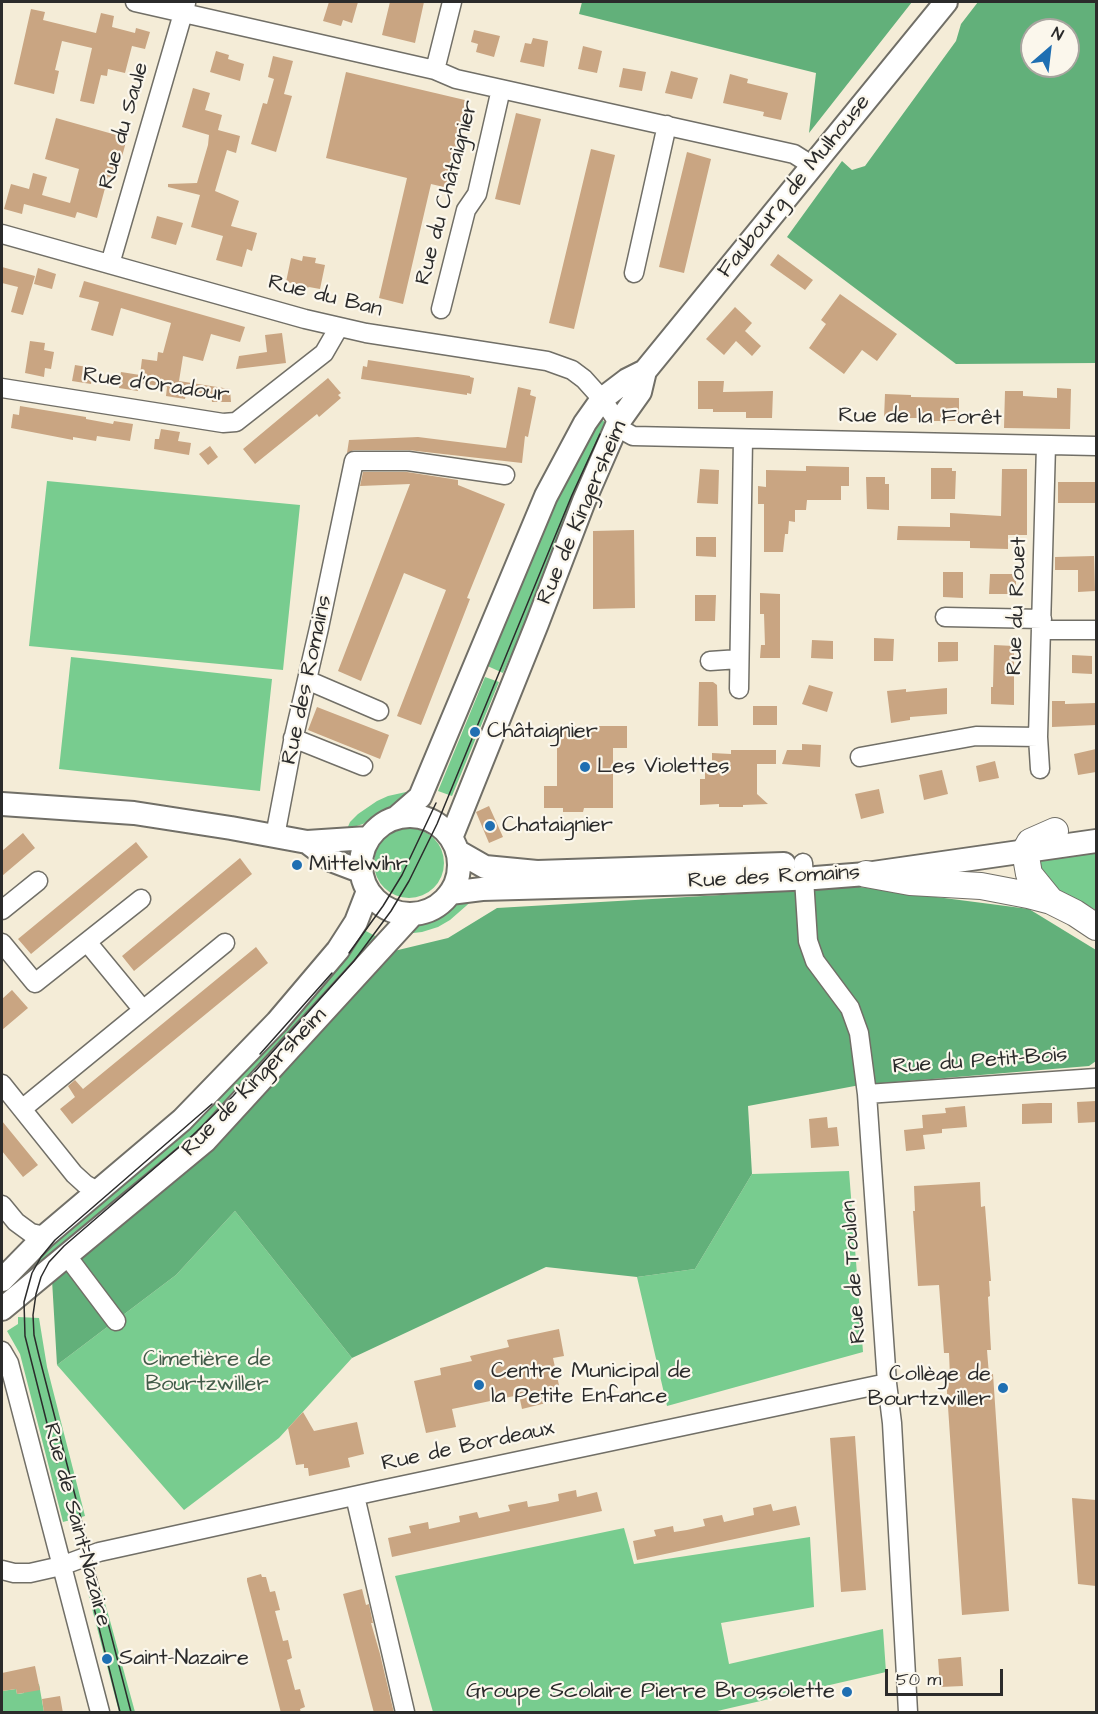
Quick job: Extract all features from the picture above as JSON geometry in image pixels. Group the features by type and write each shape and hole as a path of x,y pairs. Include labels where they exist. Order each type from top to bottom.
{"highway":[{"path":"1051,901 1029,874 1025,851 1030,842 1055,831"},
{"path":"866,874 910,882 981,886 1051,901 1096,927"}],"main road":[{"name":"Faubourg de Mulhouse","path":"645,371 945,2"},
{"name":"Rue de Kingersheim","path":"397,817 420,797 546,495 585,423 603,399 627,380 645,371"},
{"name":"Rue de Kingersheim","path":"454,844 584,501 618,423 640,392 645,371"},
{"path":"2,804 134,813 307,842 368,838"},
{"path":"409,816 429,820 437,824 454,844 459,866 457,880 450,893 428,911 402,914 391,910 375,900 364,881 361,859 368,838 376,828 397,817 409,816"},
{"name":"Rue des Romains","path":"450,893 482,889 522,889 803,871 842,862 1096,826"},
{"name":"Rue des Romains","path":"454,844 485,867 537,872 803,871 866,874 1096,841"},
{"path":"307,842 364,881"},
{"name":"Rue de Kingersheim","path":"2,1280 45,1236 182,1120 277,1022 338,950 356,922 364,881"},
{"name":"Rue de Kingersheim","path":"2,1309 205,1141 413,914"}],"street":[{"name":"Rue du Châtaignier","path":"135,2 184,7 435,70 456,79 794,154 813,166"},
{"path":"435,70 452,2"},
{"name":"Rue du Saule","path":"110,264 184,7"},
{"name":"Rue du Châtaignier","path":"441,309 466,210 477,194 501,89"},
{"path":"634,273 667,125"},
{"name":"Rue du Ban","path":"2,234 339,327 547,361 572,370 584,379 603,399 618,423"},
{"name":"Rue d'Oradour","path":"2,388 224,423 236,422 324,353 339,327"},
{"name":"Rue de la Forêt","path":"618,423 624,432 645,438 1096,446"},
{"path":"739,689 743,439"},
{"name":"Rue du Rouet","path":"1040,769 1038,737 1046,445"},
{"name":"Rue des Romains","path":"275,836 293,738 354,460 408,461 505,475"},
{"path":"945,617 1096,630"},
{"path":"710,661 739,659"},
{"path":"307,680 380,711"},
{"path":"860,757 976,736 1038,737"},
{"path":"293,738 363,766"},
{"name":"Rue de Toulon","path":"803,871 808,942 815,961 850,1008 859,1034 867,1094 887,1383 892,1423 908,1713"},
{"path":"2,910 38,881"},
{"path":"2,944 35,983 141,899"},
{"path":"87,942 143,1010"},
{"path":"22,1108 225,943"},
{"name":"Rue du Petit-Bois","path":"867,1094 1096,1078"},
{"path":"2,1084 74,1174 99,1192"},
{"path":"2,1205 16,1222 31,1233 45,1236"},
{"path":"67,1256 116,1321"},
{"name":"Rue de Saint-Nazaire","path":"2,1351 9,1363 100,1713"},
{"name":"Rue de Bordeaux","path":"2,1570 30,1573 61,1566 99,1552 887,1383"},
{"path":"355,1496 405,1713"}],"green space":[{"path":"582,2 912,2 809,133 816,73 579,14"},
{"path":"978,2 1096,2 1096,363 956,364 787,237 842,161 852,170 865,166 956,41 961,24"},
{"path":"600,417 608,426 515,658 510,657 503,673 483,664 552,499"},
{"path":"47,481 300,505 283,670 29,646"},
{"path":"71,657 272,679 260,791 59,769"},
{"path":"485,677 499,682 452,796 438,791"},
{"path":"406,792 411,794 396,806 363,824 347,829 358,814 377,801"},
{"path":"409,828 422,831 434,838 441,850 444,863 441,876 434,888 422,895 409,898 396,895 384,888 377,876 374,863 377,850 384,838 396,831"},
{"path":"1096,852 1096,910 1064,893 1042,876 1039,865 1043,859"},
{"path":"859,887 1029,909 1096,950 1096,1061 1089,1066 860,1085 748,1106 752,1174 695,1269 637,1277 546,1267 352,1358 235,1211 176,1275 57,1365 52,1280 222,1141 394,951 448,938 497,908"},
{"path":"474,899 450,920 438,927 405,934 410,922 436,915 461,901"},
{"path":"364,930 381,939 201,1133 9,1290 7,1287"},
{"path":"849,1171 863,1352 667,1406 637,1277 695,1269 752,1174"},
{"name":"Cimetière de Bourtzwiller","path":"235,1211 352,1358 279,1438 184,1510 57,1365 176,1275"},
{"path":"18,1317 39,1318 47,1367 85,1516 63,1522 20,1354 7,1331 18,1324"},
{"path":"624,1528 634,1564 810,1537 814,1607 721,1623 729,1664 883,1629 886,1672 713,1712 433,1712 395,1576"},
{"path":"101,1590 135,1712 119,1712 88,1593"},
{"path":"39,1684 44,1712 2,1712 2,1691 16,1689 17,1694 24,1693 23,1687"}],"building":[{"path":"329,2 358,2 352,23 343,20 341,26 323,21"},
{"path":"390,2 424,2 415,43 382,35"},
{"path":"31,9 45,12 43,20 96,33 101,13 114,16 112,27 135,33 136,28 150,32 145,49 132,46 125,73 108,69 107,76 101,75 94,104 80,101 92,48 62,41 55,70 59,71 54,94 14,84"},
{"path":"474,30 500,36 494,57 476,52 478,44 471,42"},
{"path":"533,38 548,41 544,67 520,62 525,43 531,44"},
{"path":"583,46 602,51 597,73 578,69"},
{"path":"216,51 229,55 228,59 244,64 240,81 210,72"},
{"path":"273,56 293,61 284,94 292,96 276,152 251,144 263,103 267,104 274,79 268,77"},
{"path":"623,68 646,72 642,91 619,87"},
{"path":"671,71 698,78 692,99 665,93"},
{"path":"346,72 469,101 448,188 431,184 403,304 379,298 407,178 326,158"},
{"path":"730,74 748,79 747,83 788,93 781,120 763,116 764,112 723,103"},
{"path":"193,88 210,93 205,110 222,115 218,130 240,136 236,153 227,150 215,191 239,201 231,226 257,233 252,251 247,249 242,267 216,260 223,236 191,227 200,195 168,187 168,184 197,183 208,145 209,135 182,127"},
{"path":"516,113 541,119 520,205 495,199"},
{"path":"56,118 127,138 116,179 108,177 97,218 77,212 75,218 24,204 22,214 4,209 11,184 29,189 33,173 47,177 42,195 70,203 79,169 45,159"},
{"path":"591,149 615,155 574,329 549,323"},
{"path":"687,152 711,159 684,273 659,267"},
{"path":"157,216 183,223 176,245 151,238"},
{"path":"778,254 813,280 805,290 770,265"},
{"path":"303,256 316,258 315,263 325,265 320,289 300,288 297,284 286,282 291,258 302,261"},
{"path":"2,267 35,276 23,315 11,312 18,287 2,283"},
{"path":"38,268 56,274 52,289 34,284"},
{"path":"84,281 245,327 240,342 211,334 203,361 183,356 179,381 230,389 231,402 212,402 211,393 186,394 185,399 166,396 167,387 139,383 138,391 119,388 121,372 140,375 142,359 157,361 158,352 163,353 171,323 121,308 113,336 91,330 99,302 79,297"},
{"path":"840,294 897,334 877,361 862,350 844,374 809,348 826,324 821,320"},
{"path":"735,307 752,323 745,331 761,346 752,356 736,341 724,355 706,339"},
{"path":"282,333 286,363 236,369 239,356 267,352 265,335"},
{"path":"30,341 45,343 44,350 54,352 51,369 45,368 44,377 25,373"},
{"path":"368,360 470,376 474,378 471,394 361,379 363,366 367,367"},
{"path":"75,365 93,368 91,384 72,381"},
{"path":"328,378 341,393 338,395 341,398 319,417 317,414 255,464 243,449"},
{"path":"698,381 724,381 723,392 773,391 772,418 746,418 746,412 713,412 713,409 698,409"},
{"path":"518,387 531,390 530,395 536,397 528,437 525,436 522,463 408,450 354,450 347,453 349,440 418,437 506,448"},
{"path":"1057,388 1071,389 1070,429 1004,428 1005,391 1023,391 1023,396 1057,398"},
{"path":"885,394 959,398 959,421 884,418"},
{"path":"20,406 113,424 114,421 133,424 130,441 97,436 96,441 73,437 73,440 11,428 13,414 19,415"},
{"path":"161,429 180,432 178,441 191,443 189,455 154,449 155,439 159,439"},
{"path":"210,446 218,457 208,465 199,454"},
{"path":"806,466 849,467 849,486 841,486 841,500 807,500 806,510 795,510 795,522 789,521 783,552 764,552 764,504 758,504 758,486 766,487 766,470 806,471"},
{"path":"931,468 952,468 952,471 956,471 955,499 931,499"},
{"path":"700,469 719,470 718,504 697,503"},
{"path":"1002,469 1027,469 1027,535 1008,535 1008,549 970,548 970,541 897,540 898,526 950,527 950,513 1001,516"},
{"path":"363,472 407,472 458,480 458,485 505,504 467,598 470,599 421,725 397,716 446,590 404,573 361,681 338,671 410,484 360,486"},
{"path":"866,477 885,477 885,484 889,484 889,510 867,509"},
{"path":"1058,482 1096,482 1096,503 1058,503"},
{"path":"634,530 635,608 593,609 593,531"},
{"path":"696,537 716,537 716,557 696,556"},
{"path":"1094,556 1095,591 1078,592 1078,570 1055,570 1055,557"},
{"path":"943,572 963,572 963,598 943,597"},
{"path":"990,574 1016,574 1016,594 989,594"},
{"path":"760,593 780,594 780,658 760,658 761,645 765,645 764,614 760,614"},
{"path":"695,595 716,595 715,621 695,621"},
{"path":"874,638 894,639 893,661 874,661"},
{"path":"812,640 833,641 833,659 811,658"},
{"path":"938,642 958,642 958,661 938,662"},
{"path":"994,645 1014,646 1014,705 991,704"},
{"path":"1072,655 1092,656 1092,674 1072,673"},
{"path":"699,682 713,682 717,685 718,726 698,726"},
{"path":"809,685 833,692 827,712 802,704"},
{"path":"947,688 947,714 910,717 910,720 891,723 887,691 906,689 906,692"},
{"path":"1052,701 1065,701 1065,704 1096,703 1096,725 1052,727"},
{"path":"753,706 777,706 777,725 753,725"},
{"path":"317,707 389,735 380,759 308,730"},
{"name":"Les Violettes","path":"557,726 627,726 627,748 613,748 613,808 584,808 583,812 563,812 563,808 544,808 544,786 557,786"},
{"path":"802,744 821,745 820,767 782,764 787,750 802,750"},
{"path":"1096,749 1096,772 1078,775 1074,754"},
{"path":"731,750 776,750 776,764 757,764 757,794 768,804 743,805 743,807 719,807 719,804 700,805 700,779 705,779 705,770 712,771 712,753 731,754"},
{"path":"995,761 999,778 979,782 976,766"},
{"path":"942,770 948,794 924,800 919,775"},
{"path":"879,789 884,813 861,819 855,794"},
{"name":"Chataignier","path":"489,806 503,837 489,843 476,812"},
{"path":"23,833 35,848 2,876 2,851"},
{"path":"136,842 148,857 31,954 18,939"},
{"path":"240,858 252,874 134,971 122,956"},
{"path":"256,947 268,963 72,1124 60,1109 75,1097 68,1086 75,1080 83,1089"},
{"path":"12,990 28,1008 2,1030 2,999"},
{"path":"1096,1101 1096,1122 1078,1123 1077,1102"},
{"path":"1052,1103 1052,1123 1022,1124 1022,1104"},
{"path":"965,1106 967,1127 942,1129 942,1133 923,1135 925,1149 906,1151 904,1130 923,1128 922,1115 946,1113 945,1108"},
{"path":"827,1117 828,1128 837,1127 839,1146 811,1148 809,1119"},
{"path":"2,1121 38,1165 23,1177 2,1151"},
{"path":"980,1182 981,1207 985,1206 991,1281 989,1281 990,1296 988,1297 991,1350 987,1350 989,1375 993,1374 1009,1611 962,1615 946,1377 950,1377 949,1353 944,1353 939,1285 918,1286 913,1211 915,1211 914,1186"},
{"name":"Centre Municipal de la Petite Enfance","path":"559,1329 564,1356 553,1358 562,1399 522,1409 519,1395 452,1409 456,1427 426,1433 414,1381 441,1375 440,1368 472,1361 470,1356 509,1347 507,1340"},
{"path":"303,1412 314,1431 357,1422 364,1454 348,1458 350,1467 309,1476 308,1468 304,1468 304,1464 296,1465 288,1428"},
{"path":"855,1436 866,1590 841,1592 830,1438"},
{"path":"576,1490 577,1497 597,1492 602,1511 392,1557 388,1538 411,1533 409,1526 428,1522 429,1529 460,1522 459,1516 477,1512 479,1518 510,1511 508,1505 527,1501 528,1507 559,1501 558,1494"},
{"path":"1072,1498 1096,1500 1096,1586 1078,1584"},
{"path":"771,1504 773,1511 796,1506 800,1525 637,1560 633,1541 656,1536 654,1530 673,1526 674,1532 687,1530 705,1526 703,1519 722,1515 724,1522 754,1515 753,1508"},
{"path":"261,1574 262,1577 266,1577 270,1592 275,1591 280,1610 275,1611 283,1641 288,1640 292,1658 287,1660 295,1690 300,1689 305,1707 300,1709 301,1713 281,1713 247,1581 247,1578"},
{"path":"362,1589 366,1605 369,1604 373,1623 371,1623 394,1713 374,1713 343,1594"},
{"path":"961,1657 963,1686 940,1687 938,1659"},
{"path":"35,1666 40,1690 17,1694 16,1689 2,1691 2,1673"},
{"path":"60,1696 63,1713 44,1713 42,1699"}],"tram line":[{"path":"131,1712 34,1335 33,1315 41,1277 49,1262 64,1246 193,1135 233,1096 354,961 391,911 409,881 437,824 572,495 600,434"},
{"path":"349,953 402,875 436,803"},
{"path":"260,1054 332,973"},
{"path":"57,1463 25,1336 24,1302 32,1273 55,1240 212,1104"},
{"path":"92,1600 120,1712"}],"place":[{"name":"Châtaignier","path":"475,732"},
{"name":"Les Violettes","path":"585,767"},
{"name":"Chataignier","path":"490,826"},
{"name":"Mittelwihr","path":"297,865"},
{"name":"Centre Municipal de la Petite Enfance","path":"479,1385"},
{"name":"Collège de Bourtzwiller","path":"1003,1388"},
{"name":"Saint-Nazaire","path":"107,1659"},
{"name":"Groupe Scolaire Pierre Brossolette","path":"847,1692"}]}
